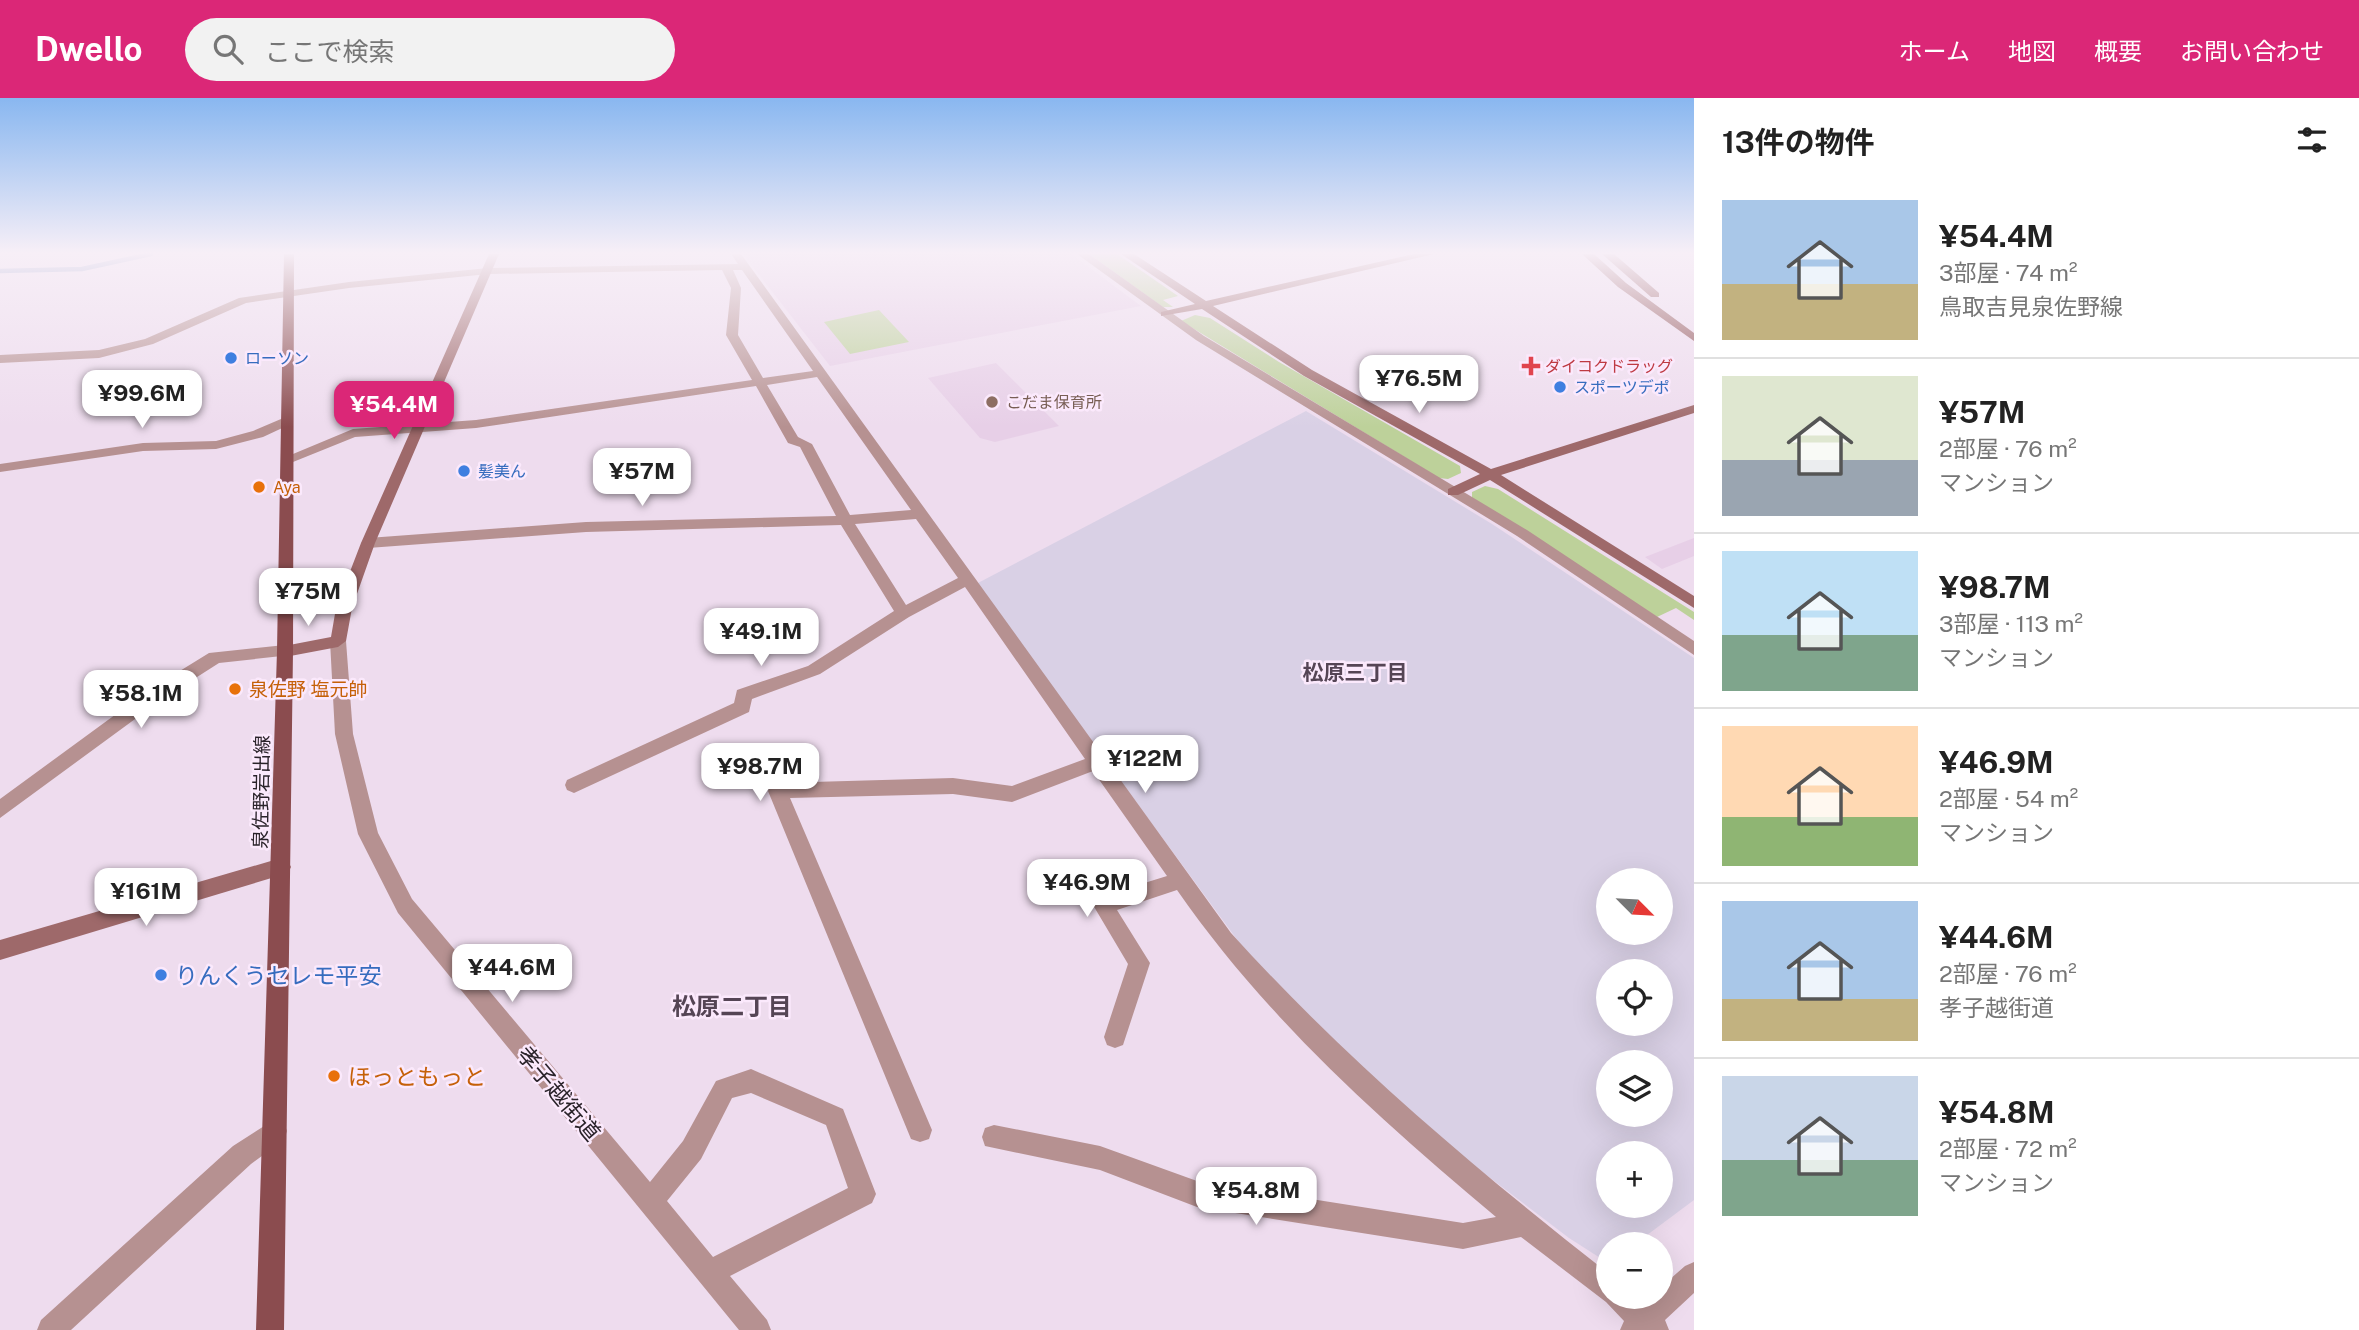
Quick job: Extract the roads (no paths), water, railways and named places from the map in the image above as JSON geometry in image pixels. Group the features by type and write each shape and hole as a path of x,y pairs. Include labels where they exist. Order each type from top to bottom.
{"main road":[{"name":"泉佐野岩出線","path":"270,1330 285,651 287,311"},
{"path":"1658,311 1694,338"},
{"path":"1678,311 1694,324"}],"street":[{"path":"0,359 99,354 149,342 217,311"},
{"path":"0,810 155,695 215,657 285,651 338,641 344,608 368,543 470,311"},
{"path":"734,311 732,335 793,440 805,444 845,520 903,613"},
{"path":"773,311 821,373 1224,940 1279,1004 1321,1047 1394,1114 1524,1224 1596,1281"},
{"path":"1162,311 1522,533 1694,649"},
{"path":"1165,314 1175,311"},
{"path":"1212,311 1308,373 1489,474 1694,603"},
{"path":"288,459 353,433 476,424 821,373"},
{"path":"1453,492 1489,474 1694,409"},
{"path":"0,468 143,447 216,445 258,434 288,420"},
{"path":"368,543 586,527 845,520 920,514"},
{"path":"574,785 743,707 743,695 814,670 903,613 967,580"},
{"name":"孝子越街道","path":"338,641 344,734 368,834 405,906 757,1330"},
{"path":"920,1129 777,792 953,786 1012,794 1096,762"},
{"path":"0,950 281,867"},
{"path":"1115,1037 1139,963 1104,905 1182,880"},
{"path":"650,1202 692,1150 724,1089 751,1081 835,1117 863,1194 709,1273"},
{"path":"51,1330 147,1245 242,1155 275,1131"},
{"path":"993,1137 1100,1158 1197,1194 1463,1236 1524,1224"},
{"path":"1628,1309 1644,1326 1694,1275"}],"place":[{"name":"ローソン","path":"231,358"},
{"name":"ダイコクドラッグ","path":"1531,366"},
{"name":"スポーツデポ","path":"1560,387"},
{"name":"こだま保育所","path":"992,402"},
{"name":"髪美ん","path":"464,471"},
{"name":"Aya","path":"259,487"},
{"name":"泉佐野 塩元帥","path":"235,689"},
{"name":"りんくうセレモ平安","path":"161,975"},
{"name":"ほっともっと","path":"334,1076"}],"district":[{"name":"松原三丁目","path":"1355,672"},
{"name":"松原二丁目","path":"732,1006"}]}
